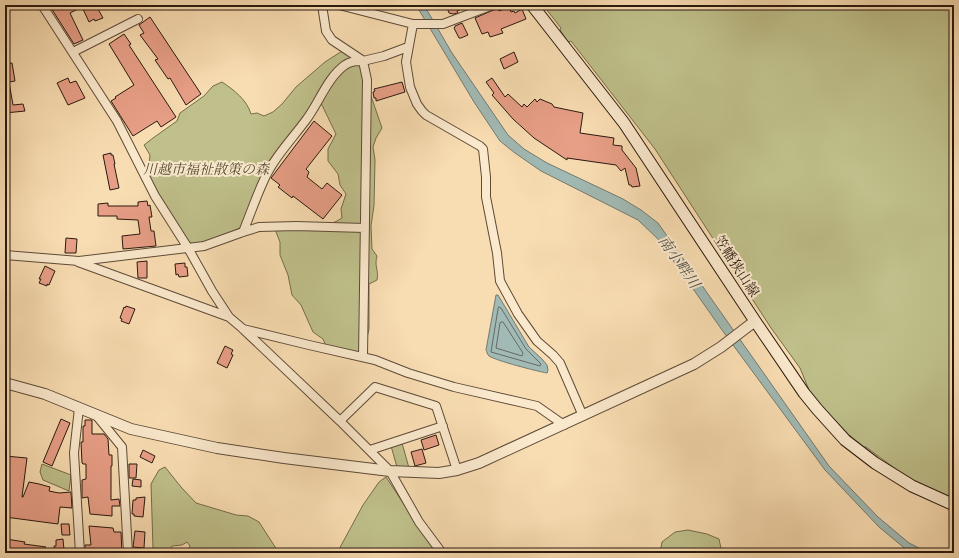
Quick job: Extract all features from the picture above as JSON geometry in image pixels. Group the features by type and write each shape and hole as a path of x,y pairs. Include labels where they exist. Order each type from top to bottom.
{"main road":[{"name":"笠幡狭山線","path":"532,5 624,123 755,321 804,393 817,409 845,440 875,463 896,477 928,494 954,505"}],"street":[{"path":"42,5 117,121 155,196 229,317 340,421 390,471 419,522 442,553"},
{"path":"322,5 326,30 332,40 363,61 367,80 363,357"},
{"path":"339,5 413,24 443,24 493,5"},
{"path":"73,52 138,19"},
{"path":"413,24 406,62 410,87 422,112 483,149 486,177 486,197 497,253 500,282 518,314 537,341 560,363 583,416"},
{"path":"243,232 264,179 307,119 337,73 345,65 354,60 363,61 384,56 408,47"},
{"path":"5,255 74,261 204,246 259,228 296,226 365,228"},
{"path":"74,261 229,317"},
{"path":"5,383 45,394 131,429 217,448 390,471 439,473 457,470 479,463 694,364 755,321"},
{"path":"242,328 376,360 408,373 441,383 537,406 564,425"},
{"path":"340,421 375,387 436,406 457,470"},
{"path":"79,408 74,453 80,553"},
{"path":"95,414 122,447 128,553"},
{"path":"370,450 443,426"}],"green space":[{"path":"543,5 954,5 954,500 920,487 866,447 861,447 825,410 818,405 809,390 800,368 771,328 655,149 571,41 569,42 566,39 560,30 561,28"},
{"name":"川越市福祉散策の森","path":"342,51 360,64 382,128 373,147 375,160 374,205 371,226 372,249 377,256 377,280 369,284 369,329 365,347 352,359 340,356 326,346 323,339 313,332 301,305 292,295 288,275 280,255 280,242 276,232 280,223 320,226 327,225 342,218 341,209 346,194 340,185 338,174 328,161 328,149 336,134 321,103 309,110 240,228 214,239 195,244 185,242 166,210 148,175 150,155 144,145 177,121 180,113 204,96 213,86 222,82 243,100 251,114 257,113 264,116 273,112 282,104 296,87 325,62"},
{"path":"402,443 409,468 397,467 391,446"},
{"path":"42,464 71,475 69,491 43,480 40,472"},
{"path":"165,467 196,503 236,515 248,516 259,522 279,553 187,553 190,546 187,542 182,545 172,546 170,550 163,553 153,548 151,484 159,470"},
{"path":"386,477 436,553 337,553 363,505 379,482"},
{"path":"688,530 707,534 719,539 722,553 660,553 662,542 675,532"}],"water":[{"name":"南小畔川","path":"416,5 424,5 452,53 508,135 524,149 547,163 623,199 658,223 829,466 878,517 909,543 929,553 911,553 908,551 879,527 825,470 722,330 658,239 638,220 541,171 500,141 474,102"},
{"path":"496,295 498,295 529,347 547,365 547,373 508,363 489,356 486,350"}],"building":[{"path":"57,5 86,5 70,13 83,40 74,44 51,7"},
{"path":"94,5 97,10 98,9 103,18 95,21 94,19 89,22 83,9"},
{"path":"446,5 471,5 457,11 458,13 453,14 449,13"},
{"path":"509,7 511,12 514,11 515,13 522,9 526,19 501,29 503,33 490,37 488,32 482,34 475,18 498,8 499,11"},
{"path":"150,17 201,94 186,105 170,78 168,79 155,60 158,59 140,35 144,33 139,25"},
{"path":"462,23 468,35 459,38 454,28"},
{"path":"124,34 131,44 129,45 176,117 161,127 157,121 133,136 111,101 134,85 109,44"},
{"path":"514,52 518,62 504,69 500,59"},
{"path":"12,63 15,81 9,82 13,105 23,104 25,111 5,113 5,64"},
{"path":"68,78 70,83 76,81 85,98 68,105 57,83"},
{"path":"492,78 505,97 508,94 522,107 524,104 527,107 535,99 537,102 540,99 552,104 554,107 583,113 580,133 614,138 613,145 622,146 622,150 636,168 640,186 632,187 629,185 625,168 621,171 616,165 567,158 567,160 534,138 513,119 492,95 494,93 486,82"},
{"path":"402,82 405,92 376,101 376,98 374,98 374,89"},
{"path":"314,121 332,136 306,169 309,172 307,177 322,189 327,183 342,195 323,219 293,196 292,198 278,187 280,185 271,178"},
{"path":"111,153 111,155 113,155 119,188 110,190 103,155"},
{"path":"147,201 148,206 150,205 152,217 149,217 151,231 154,231 156,246 123,249 122,236 140,234 138,220 117,219 117,216 98,216 98,204 108,203 108,206 138,206 138,202"},
{"path":"66,238 77,239 76,253 65,253"},
{"path":"147,261 147,278 138,278 137,262"},
{"path":"185,263 188,276 179,277 178,274 176,275 175,264"},
{"path":"45,266 55,271 49,285 47,284 47,286 39,283 41,279 39,279"},
{"path":"126,306 135,309 129,324 121,321 122,319 120,318 124,307 125,308"},
{"path":"225,346 233,350 231,354 233,355 227,368 217,363"},
{"path":"61,419 70,423 52,466 43,462"},
{"path":"85,420 92,420 92,434 104,434 108,439 109,455 112,455 111,500 119,499 120,506 112,506 112,516 90,514 88,497 82,498 82,480 86,479 86,464 82,463 81,442 83,442 83,426 85,426"},
{"path":"436,435 439,445 424,450 421,440"},
{"path":"422,449 426,463 415,466 411,452"},
{"path":"143,450 155,456 152,463 140,457"},
{"path":"5,456 27,458 22,497 29,482 50,487 49,491 59,493 71,492 72,508 60,507 58,524 5,517"},
{"path":"129,464 137,464 136,478 129,478"},
{"path":"133,479 141,480 141,487 132,486"},
{"path":"145,497 143,517 134,516 134,514 132,514 133,500 136,500 136,498"},
{"path":"61,524 69,524 70,535 62,535"},
{"path":"89,526 113,528 114,532 121,532 122,553 85,553 85,545 91,545"},
{"path":"135,531 145,532 144,548 133,547"},
{"path":"6,539 25,542 24,544 46,547 41,553 5,553"},
{"path":"63,539 64,550 62,550 62,553 55,553 54,546 56,546 56,540"}]}
